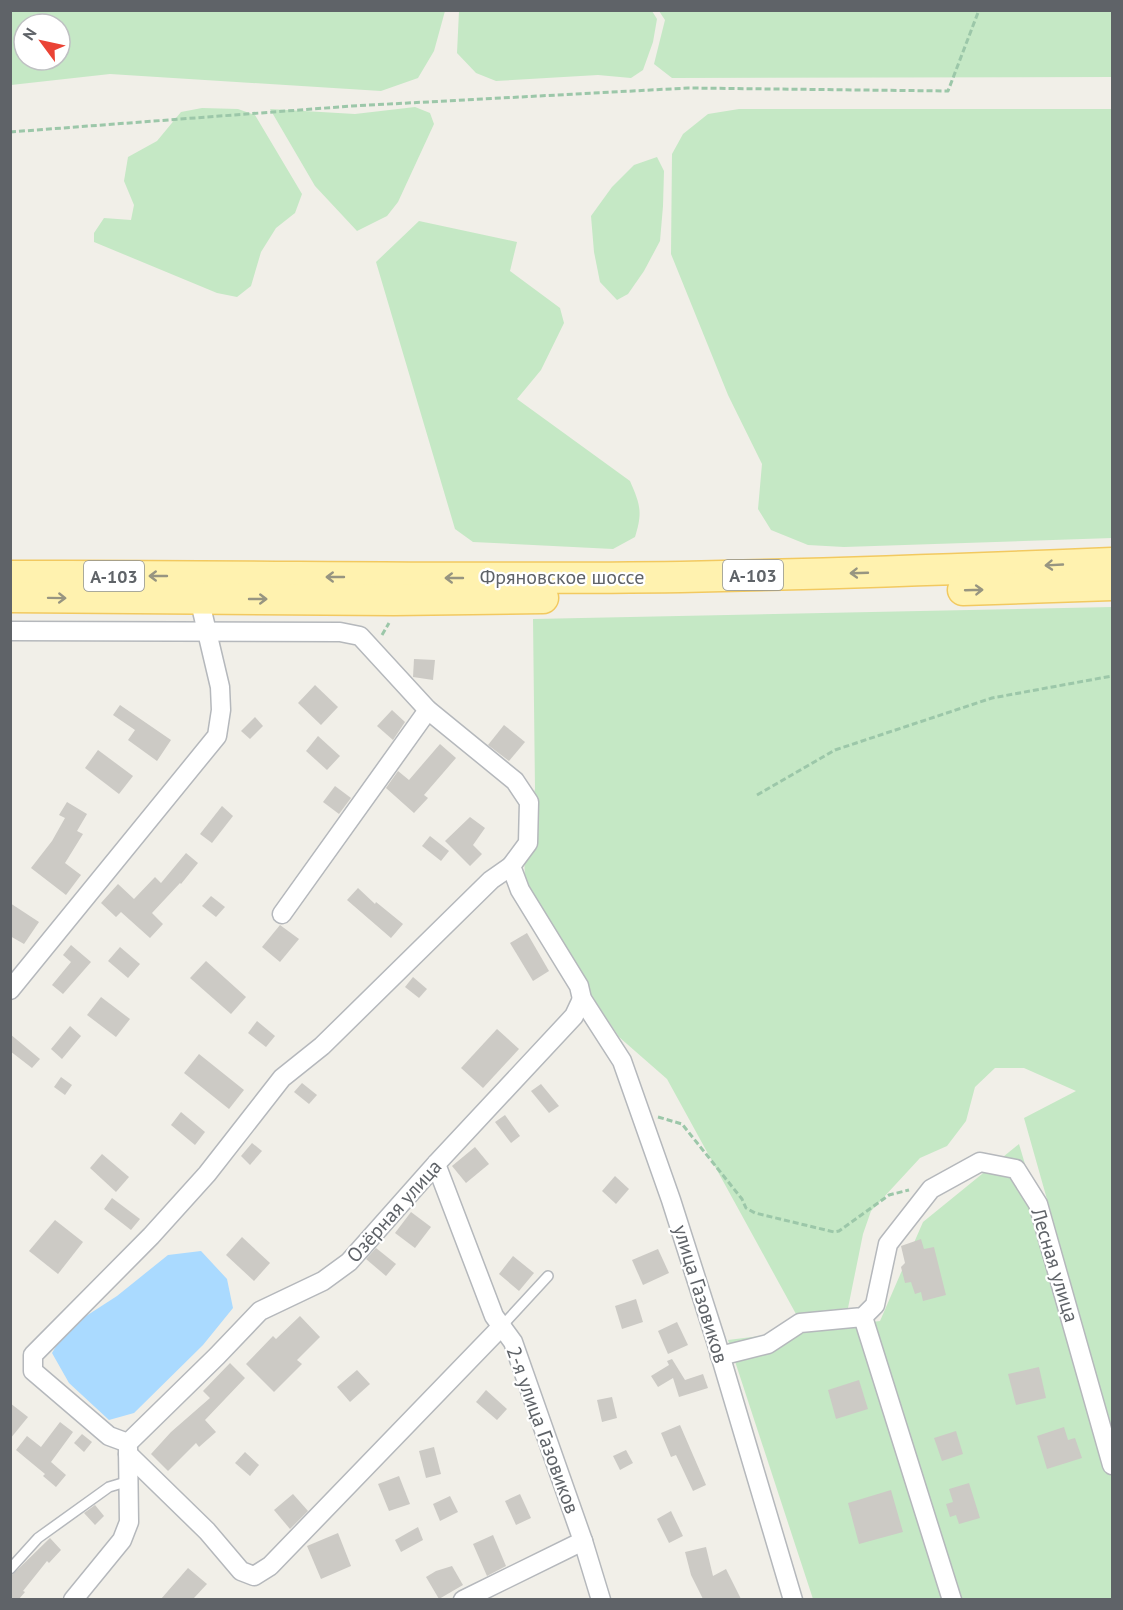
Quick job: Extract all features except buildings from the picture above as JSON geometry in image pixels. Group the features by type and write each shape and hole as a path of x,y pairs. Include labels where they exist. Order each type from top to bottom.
{"main road":[{"name":"Фряновское шоссе","path":"10,576 679,577 1113,563"},
{"name":"Фряновское шоссе","path":"10,597 394,600 777,596 1113,585"}],"street":[{"path":"10,990 216,736 221,710 220,687 200,598"},
{"path":"10,631 340,632 360,636 428,710 515,781 529,802 528,843 511,866 491,880 322,1046 282,1078 207,1173 151,1236 33,1355 33,1371 109,1436 128,1448 241,1571 254,1576 270,1566 502,1326"},
{"path":"282,914 428,710"},
{"name":"улица Газовиков","path":"511,866 520,890 579,986 582,999 622,1061 671,1200 793,1599"},
{"name":"Озёрная улица","path":"128,1448 260,1311 323,1281 349,1262 436,1164 574,1016 582,999"},
{"name":"Лесная улица","path":"863,1317 875,1305 888,1244 931,1189 980,1162 1016,1169 1038,1204 1113,1465"},
{"name":"2-я улица Газовиков","path":"436,1164 494,1316 513,1342 601,1599"},
{"path":"720,1356 768,1344 800,1323 863,1317 952,1599"},
{"path":"73,1599 122,1540 129,1522 128,1448"},
{"path":"463,1599 583,1541"}],"lane":[{"path":"502,1326 548,1276"},
{"path":"10,1569 38,1538 109,1487 129,1481"}],"path":[{"path":"10,132 352,106 688,88 948,91 979,10"},
{"path":"374,650 389,622"},
{"path":"757,795 836,750 992,698 1113,676"},
{"path":"641,1115 679,1121 742,1198 746,1208 755,1213 834,1232 839,1231 890,1195 917,1186"}],"green space":[{"path":"10,11 445,11 434,51 418,78 381,91 110,74 11,85"},
{"path":"459,11 652,11 657,19 653,42 643,70 631,78 598,75 496,81 476,73 457,53"},
{"path":"659,11 1112,11 1112,77 672,78 654,64 665,20"},
{"path":"415,107 430,113 434,124 398,202 387,216 357,231 315,186 270,109 355,114"},
{"path":"202,108 238,109 255,115 302,194 295,213 276,228 261,252 251,286 237,297 217,293 94,242 94,233 104,218 131,220 134,205 124,181 128,157 157,141 181,112"},
{"path":"739,109 1112,109 1112,538 844,547 808,545 771,530 758,509 762,464 728,395 671,254 672,154 683,134 708,114"},
{"path":"657,157 664,171 660,241 644,271 628,294 617,300 600,282 594,252 591,216 612,187 634,165"},
{"path":"419,221 517,242 510,271 560,308 564,323 541,370 517,399 630,481 639,508 635,537 613,549 473,542 455,529 376,262"},
{"path":"1112,607 1112,1429 1024,1118 1076,1091 1024,1068 995,1068 975,1087 966,1121 947,1146 920,1158 871,1211 863,1234 848,1308 796,1314 667,1079 619,1037 546,927 525,879 523,830 535,789 533,619"},
{"path":"1019,1144 1112,1457 1112,1599 813,1599 728,1340 880,1321 923,1222"}],"water":[{"path":"201,1251 227,1279 233,1308 203,1345 134,1413 109,1420 69,1383 52,1353 66,1329 117,1296 168,1255"}]}
